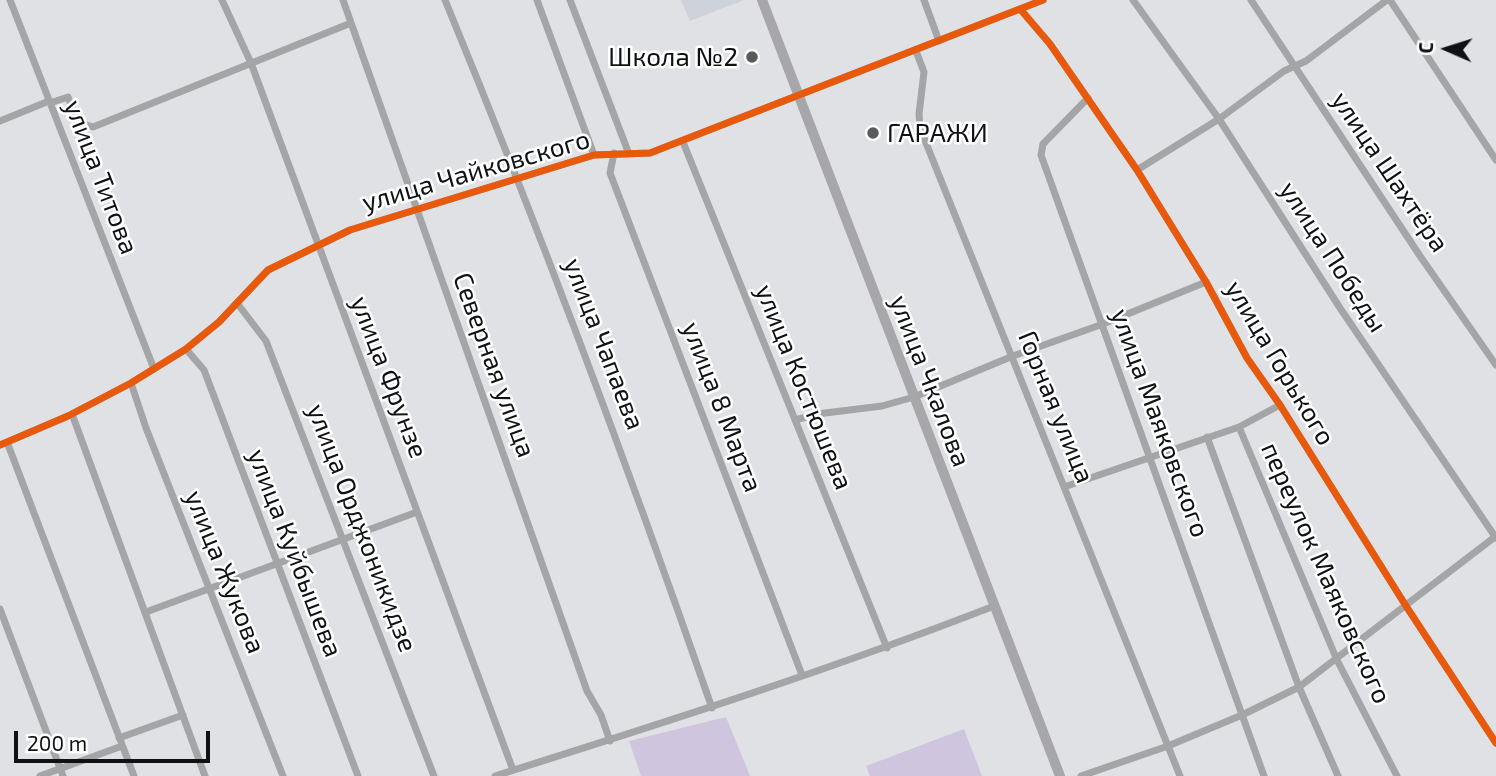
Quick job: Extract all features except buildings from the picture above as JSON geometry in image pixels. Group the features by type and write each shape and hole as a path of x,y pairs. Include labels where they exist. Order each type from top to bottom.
{"main road":[{"name":"улица Чкалова","path":"762,0 1060,776"}],"street":[{"name":"улица Титова","path":"10,0 154,369"},
{"name":"улица Фрунзе","path":"222,0 251,64 513,770"},
{"name":"Северная улица","path":"343,0 587,691 601,715 611,741"},
{"name":"улица Чапаева","path":"444,0 519,179 631,476 712,708"},
{"path":"537,0 594,155"},
{"path":"570,0 629,154"},
{"path":"924,0 939,41"},
{"name":"улица Чайковского","path":"4,443 72,414 154,369 186,349 219,322 268,270 350,230 594,155 650,153 1044,0"},
{"name":"улица Победы","path":"1133,0 1219,119 1340,308 1496,537"},
{"name":"улица Шахтёра","path":"1251,0 1420,256 1496,365"},
{"path":"1137,170 1219,119 1284,71 1306,61 1388,0 1496,160"},
{"name":"улица Горького","path":"1021,10 1050,44 1137,170 1206,282 1247,358 1280,405 1496,743"},
{"path":"0,121 68,97 78,122 93,127 351,23"},
{"name":"Горная улица","path":"916,51 924,72 920,128 1180,776"},
{"name":"улица Маяковского","path":"1088,98 1043,144 1041,155 1264,776"},
{"name":"улица Костюшева","path":"682,142 887,648"},
{"name":"улица 8 Марта","path":"614,153 610,173 802,676"},
{"path":"795,421 817,414 882,406 914,397 1206,282"},
{"name":"улица Орджоникидзе","path":"237,303 266,341 434,776"},
{"name":"улица Куйбышева","path":"186,349 204,370 358,776"},
{"name":"улица Жукова","path":"131,383 146,428 283,776"},
{"name":"переулок Маяковского","path":"1280,405 1239,427 1336,660 1397,776"},
{"path":"72,414 205,776"},
{"path":"1065,487 1239,427"},
{"path":"1207,437 1298,687 1338,776"},
{"path":"4,443 134,776"},
{"path":"146,612 417,512"},
{"path":"1081,776 1168,746 1242,715 1298,687 1496,537"},
{"path":"495,776 712,708 887,648 994,606"},
{"path":"0,609 61,772"},
{"path":"40,776 61,772 183,715"}],"shaded area":[{"path":"681,0 744,0 690,21"},
{"path":"726,717 750,776 641,776 629,741"},
{"path":"964,729 982,776 870,776 866,766"}],"cycle path":[{"path":"0,445 68,416 131,383 186,349 219,322 268,270 350,230 594,155 650,153 1043,0"},
{"path":"1021,10 1050,44 1137,170 1206,282 1247,358 1280,405 1496,743"}],"place":[{"name":"Школа №2","path":"752,57"},
{"name":"ГАРАЖИ","path":"873,133"}]}
